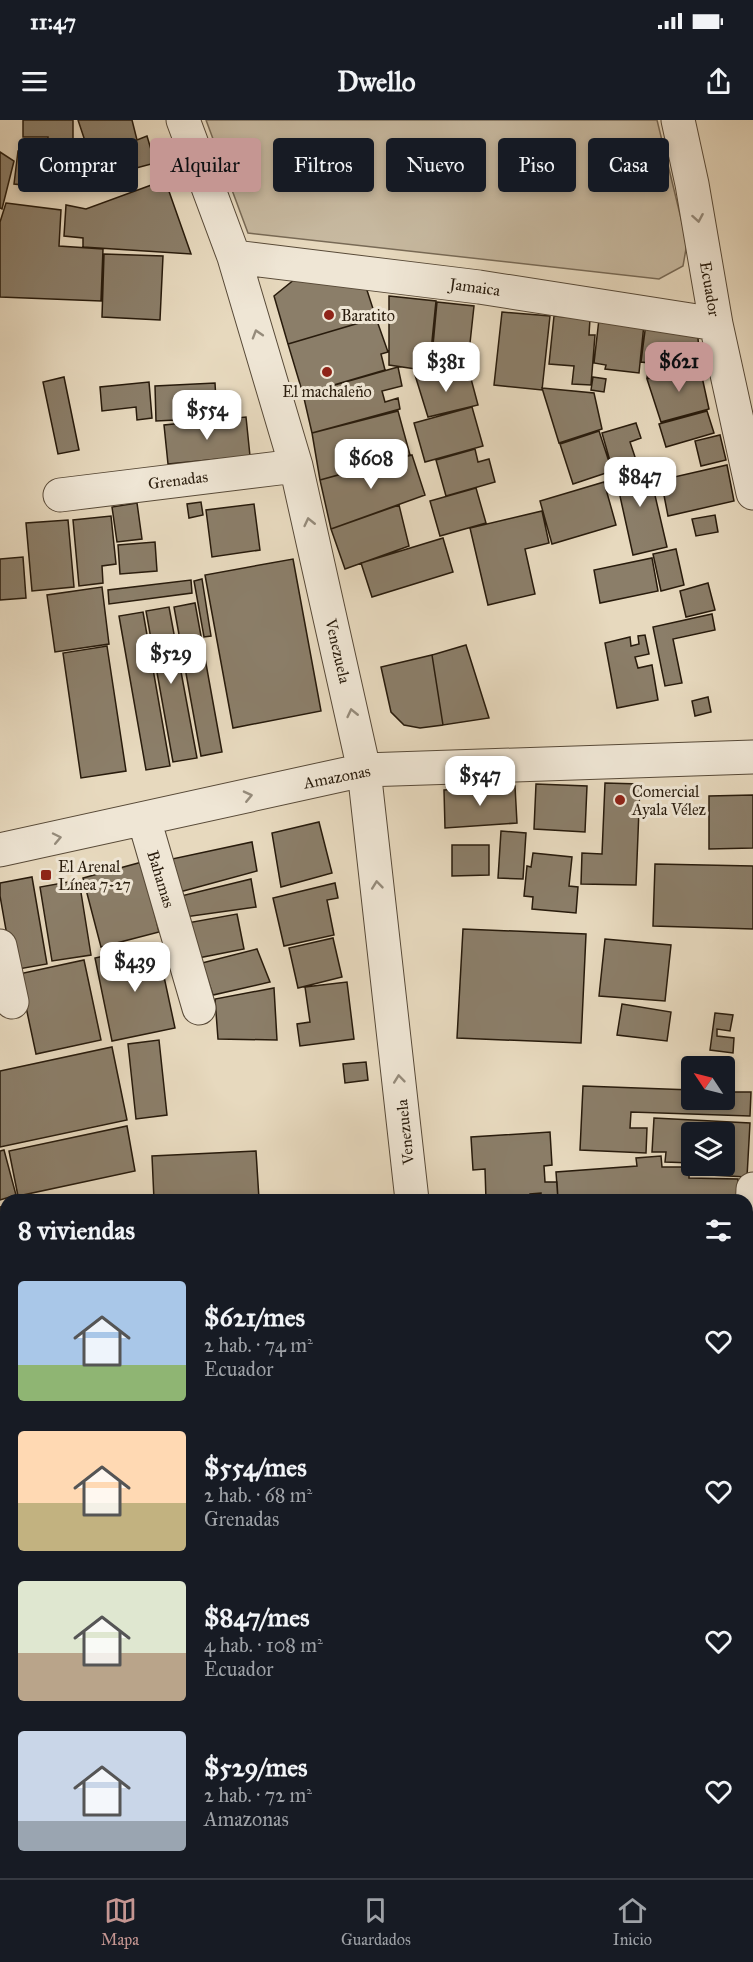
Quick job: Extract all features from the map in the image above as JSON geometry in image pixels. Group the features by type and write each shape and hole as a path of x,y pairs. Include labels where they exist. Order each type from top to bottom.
{"street":[{"name":"Venezuela","path":"183,120 234,257 296,466 364,770 411,1194"},
{"name":"Ecuador","path":"678,120 692,184 716,324 742,396 753,493"},
{"name":"Jamaica","path":"234,257 479,287 716,324"},
{"name":"Grenadas","path":"60,495 296,466"},
{"name":"Amazonas","path":"0,850 364,770 753,758"},
{"name":"Bahamas","path":"144,819 199,1008"},
{"path":"0,946 12,1002"}],"shaded area":[{"path":"206,120 657,120 661,138 588,138 588,192 669,192 669,169 687,243 683,266 659,279 248,233 233,192 261,192 261,138 213,138"}],"building":[{"path":"23,120 73,120 73,138 23,137"},
{"path":"78,120 132,120 136,138 84,138"},
{"path":"147,136 150,146 150,164 138,168 138,140"},
{"path":"18,151 18,184 14,184"},
{"path":"0,152 14,161 2,209 0,208"},
{"path":"150,186 150,192 169,192 191,254 83,247 83,238 64,236 66,205 86,209 138,192 138,190"},
{"path":"6,203 61,210 59,246 103,249 101,301 0,297 0,222"},
{"path":"104,254 163,256 160,320 102,317"},
{"path":"295,279 364,281 376,318 288,344 274,296"},
{"path":"389,296 436,301 429,371 389,365"},
{"path":"437,302 474,306 467,371 431,367"},
{"path":"502,312 550,316 542,390 494,385"},
{"path":"554,316 590,319 589,335 595,335 591,385 572,384 574,366 549,364"},
{"path":"376,318 388,352 381,354 385,370 303,394 288,344"},
{"path":"599,319 644,324 639,373 605,369 606,365 594,363"},
{"path":"646,323 697,328 700,360 647,378 649,363 641,362"},
{"path":"699,363 709,409 661,422 647,379"},
{"path":"398,367 402,386 382,391 385,402 398,398 400,409 312,433 303,394"},
{"path":"415,375 470,375 478,405 428,417"},
{"path":"64,377 79,450 58,454 43,382"},
{"path":"593,377 606,379 604,392 591,390"},
{"path":"149,382 152,418 137,420 136,407 102,411 100,387"},
{"path":"215,383 217,418 156,421 155,386"},
{"path":"542,388 594,393 602,429 559,443"},
{"path":"472,407 483,446 425,462 414,423"},
{"path":"398,411 410,455 320,480 312,433"},
{"path":"707,411 714,433 666,447 659,424"},
{"path":"246,417 250,456 168,464 164,425"},
{"path":"636,423 641,438 630,442 636,460 612,468 602,433"},
{"path":"599,431 612,471 573,484 560,444"},
{"path":"720,435 726,460 701,466 695,441"},
{"path":"475,449 478,462 489,459 495,482 446,496 436,460"},
{"path":"412,455 425,495 331,529 320,480"},
{"path":"647,461 667,547 633,555 614,469"},
{"path":"727,465 734,501 668,516 661,480"},
{"path":"604,482 616,525 552,544 540,501"},
{"path":"476,488 486,523 440,536 430,501"},
{"path":"201,502 203,515 189,518 187,504"},
{"path":"137,503 142,539 117,542 112,507"},
{"path":"254,504 260,550 212,557 206,510"},
{"path":"399,505 409,546 345,569 331,529"},
{"path":"542,511 549,543 525,549 535,594 488,605 470,528"},
{"path":"715,515 718,532 696,536 692,519"},
{"path":"111,516 116,564 102,566 103,583 79,586 73,520"},
{"path":"68,520 74,587 32,591 26,523"},
{"path":"443,538 453,572 372,597 361,563"},
{"path":"155,542 157,571 120,574 118,545"},
{"path":"676,549 684,585 661,591 653,554"},
{"path":"23,557 26,598 0,600 0,559"},
{"path":"652,558 658,591 600,603 594,570"},
{"path":"293,559 321,711 233,728 205,575"},
{"path":"202,579 211,636 204,637 194,581"},
{"path":"191,580 192,593 109,604 108,590"},
{"path":"708,583 715,610 686,617 680,591"},
{"path":"102,587 109,644 55,652 47,595"},
{"path":"195,603 222,752 201,756 174,607"},
{"path":"169,607 197,758 173,762 146,611"},
{"path":"143,612 170,766 146,770 119,616"},
{"path":"712,614 715,630 673,639 682,683 665,686 653,627"},
{"path":"645,635 649,654 635,657 638,668 652,665 658,700 617,708 605,643 630,637 631,646 639,644 638,636"},
{"path":"466,645 489,718 443,725 432,655"},
{"path":"107,646 126,771 81,778 63,653"},
{"path":"432,655 443,725 420,728 404,725 391,712 381,667"},
{"path":"708,697 711,712 695,716 692,701"},
{"path":"605,783 640,784 636,885 581,884 582,853 602,854"},
{"path":"536,784 587,786 585,832 534,829"},
{"path":"515,786 517,823 445,828 444,790"},
{"path":"753,795 753,848 709,849 709,796"},
{"path":"319,822 332,873 281,887 272,833"},
{"path":"501,831 526,833 523,879 498,878"},
{"path":"252,842 257,871 176,893 172,859"},
{"path":"452,845 489,845 489,875 452,876"},
{"path":"533,853 572,857 569,886 578,887 576,913 532,909 533,897 524,896 527,866 531,867"},
{"path":"142,862 159,932 101,947 83,878"},
{"path":"655,864 753,866 753,929 653,926"},
{"path":"32,877 47,964 13,970 0,896 0,883"},
{"path":"251,879 256,907 185,917 181,896"},
{"path":"79,880 91,955 52,961 40,887"},
{"path":"335,883 338,898 327,900 334,935 284,946 273,898"},
{"path":"237,914 244,949 193,959 187,923"},
{"path":"463,929 586,934 581,1043 457,1038"},
{"path":"333,938 342,977 298,988 289,948"},
{"path":"605,939 671,945 665,1001 599,996"},
{"path":"157,944 175,1028 112,1041 95,958"},
{"path":"257,949 270,982 213,995 202,963"},
{"path":"84,960 101,1040 36,1054 19,974"},
{"path":"347,982 354,1039 300,1046 297,1024 310,1022 305,987"},
{"path":"274,988 277,1040 218,1039 215,999"},
{"path":"622,1004 671,1012 667,1041 617,1035"},
{"path":"715,1013 733,1015 730,1031 717,1029 717,1036 734,1038 733,1053 710,1050"},
{"path":"159,1040 167,1115 136,1119 128,1044"},
{"path":"112,1047 127,1120 0,1147 0,1071"},
{"path":"366,1062 368,1080 345,1083 343,1064"},
{"path":"583,1086 681,1090 681,1110 735,1110 735,1092 751,1092 750,1116 631,1112 630,1128 647,1128 646,1153 580,1150"},
{"path":"654,1118 731,1122 681,1122 681,1163 665,1162 666,1152 652,1152"},
{"path":"735,1122 750,1123 747,1177 728,1176 735,1176"},
{"path":"127,1126 135,1171 27,1194 18,1194 9,1151"},
{"path":"550,1132 552,1165 544,1166 545,1182 557,1182 558,1194 486,1194 485,1169 473,1170 471,1137"},
{"path":"4,1150 16,1194 0,1194 0,1151"},
{"path":"256,1151 259,1194 154,1194 152,1156"},
{"path":"661,1156 662,1167 681,1167 681,1176 738,1179 738,1194 558,1194 556,1172 637,1166 636,1158"}],"place":[{"name":"Baratito","path":"329,315"},
{"name":"El machaleño","path":"327,372"},
{"name":"Comercial Ayala Vélez","path":"620,800"},
{"name":"El Arenal Línea 7-27","path":"46,875"}]}
